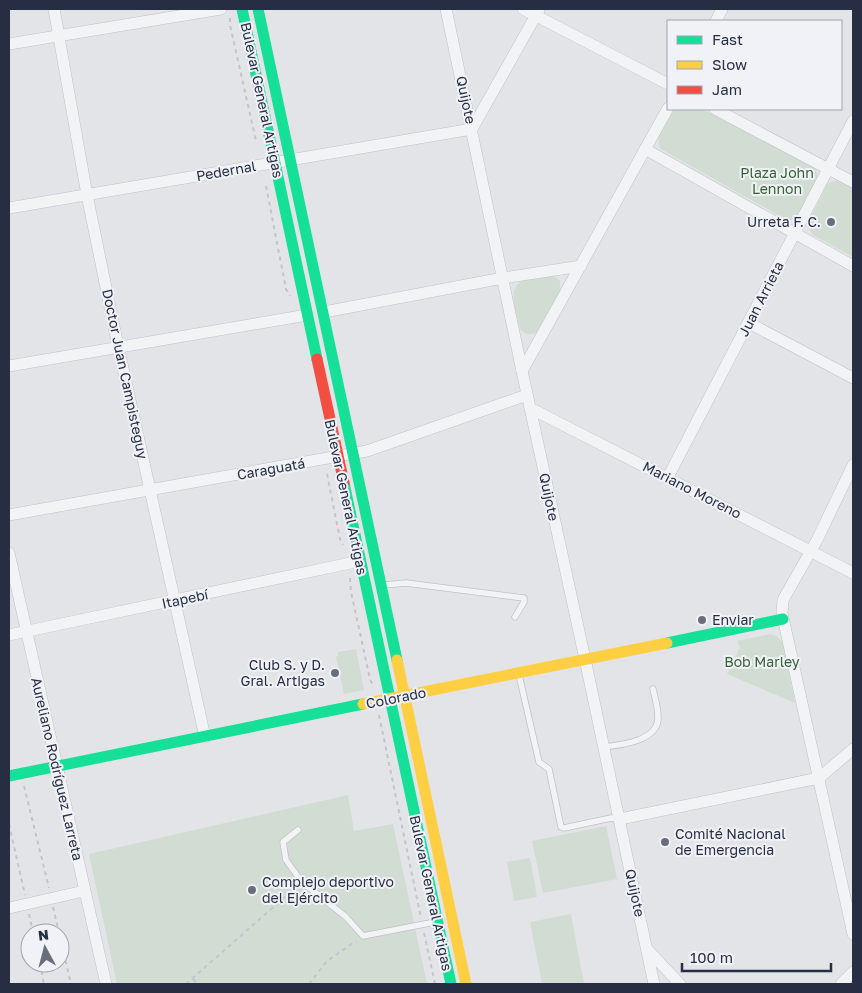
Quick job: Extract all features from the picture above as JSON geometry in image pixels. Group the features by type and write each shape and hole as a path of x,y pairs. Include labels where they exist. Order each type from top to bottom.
{"main road":[{"name":"Bulevar General Artigas","path":"242,9 307,315 332,458 354,562 450,984"},
{"name":"Bulevar General Artigas","path":"258,9 466,984"},
{"name":"Colorado","path":"9,776 783,619"}],"street":[{"name":"Doctor Juan Campisteguy","path":"54,9 87,195 118,346 205,737"},
{"name":"Quijote","path":"446,9 654,984"},
{"path":"523,9 538,12 667,83"},
{"path":"9,44 226,12"},
{"path":"472,129 538,12"},
{"path":"522,370 667,110"},
{"path":"716,110 853,182"},
{"name":"Juan Arrieta","path":"668,477 853,121"},
{"name":"Pedernal","path":"9,208 472,129"},
{"path":"645,149 853,266"},
{"path":"324,312 503,278 581,266"},
{"path":"9,366 307,315"},
{"path":"748,323 853,378"},
{"name":"Caraguatá","path":"9,515 368,451 527,395"},
{"name":"Mariano Moreno","path":"530,408 853,573"},
{"path":"853,464 811,551 783,600 782,613 853,934"},
{"name":"Aureliano Rodríguez Larreta","path":"9,553 106,984"},
{"name":"Itapebí","path":"9,635 354,562"},
{"path":"620,819 819,778 853,749"},
{"path":"9,908 84,891"},
{"path":"646,948 680,984"},
{"path":"842,984 853,972"}],"lane":[{"path":"382,586 406,584 524,598 524,602 516,617"},
{"path":"518,673 538,762 549,769 562,827 611,818 620,819"},
{"path":"604,747 640,740 654,729 658,719 653,690"},
{"path":"298,830 283,842 286,860 302,882 346,916 363,936 437,922"}],"path":[{"path":"226,12 257,144"},
{"path":"266,184 286,288 290,298"},
{"path":"332,458 327,475 340,539 354,562 351,592 370,679 384,700 380,721 434,984"},
{"path":"21,774 57,923"},
{"path":"9,824 31,923"},
{"path":"186,984 302,882"},
{"path":"308,984 327,961 363,936"},
{"path":"193,979 198,984"}],"green space":[{"name":"Plaza John Lennon","path":"673,110 705,110 815,168 818,177 797,218 785,219 661,149 659,139 665,123"},
{"name":"Urreta F. C.","path":"839,180 853,187 853,257 813,235 809,229 810,219 827,185"},
{"path":"551,276 560,281 560,292 537,332 526,333 520,329 514,304 516,286 527,279"},
{"name":"Bob Marley","path":"771,634 777,636 783,643 795,703 727,674 740,647 737,641"},
{"path":"356,649 364,690 344,694 336,657 338,652"},
{"name":"Complejo deportivo del Ejército","path":"348,795 354,831 393,824 427,984 117,984 89,854"},
{"path":"606,826 617,879 543,893 532,841"},
{"path":"530,858 537,897 514,901 507,862"},
{"path":"571,914 584,984 542,984 530,922"}],"traffic: fast":[{"path":"242,9 317,359"},
{"path":"258,9 397,660"},
{"path":"344,483 451,984"},
{"path":"667,643 783,619"},
{"path":"9,776 363,704"}],"traffic: slow":[{"path":"363,704 667,643"},
{"path":"397,660 466,984"}],"traffic: jam":[{"path":"317,359 344,483"}],"place":[{"name":"Urreta F. C.","path":"831,222"},
{"name":"Enviar","path":"702,620"},
{"name":"Club S. y D. Gral. Artigas","path":"335,673"},
{"name":"Comité Nacional de Emergencia","path":"665,842"},
{"name":"Complejo deportivo del Ejército","path":"252,890"}]}
